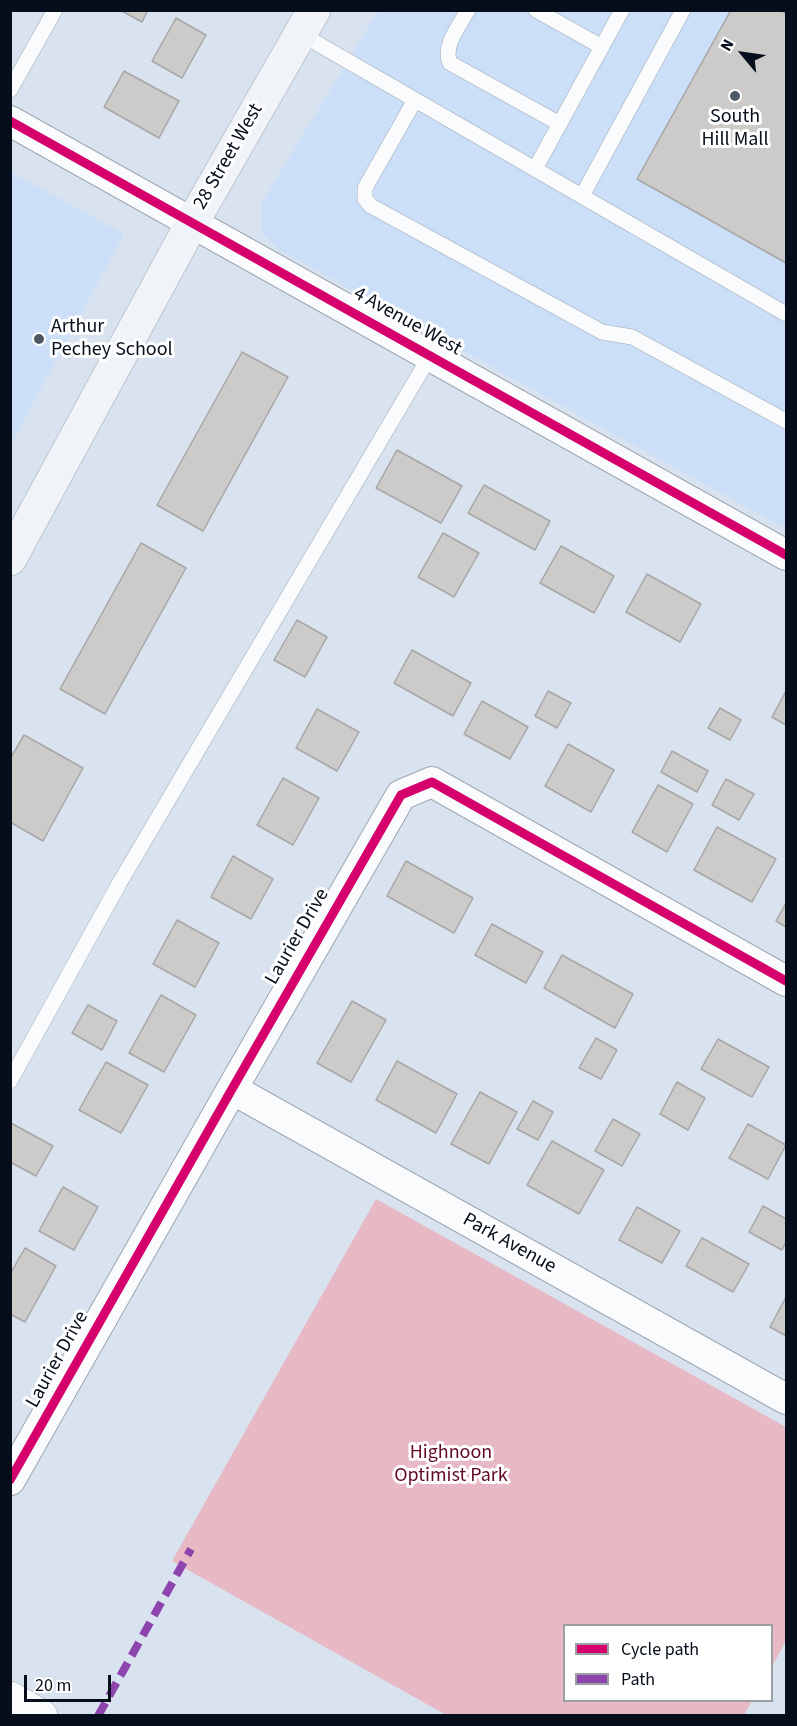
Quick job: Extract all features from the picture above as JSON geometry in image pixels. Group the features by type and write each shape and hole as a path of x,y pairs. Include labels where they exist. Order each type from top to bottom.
{"main road":[{"name":"28 Street West","path":"10,559 192,223 307,22"}],"street":[{"name":"4 Avenue West","path":"10,121 786,555"},
{"name":"Laurier Drive","path":"10,1480 401,795 432,782 786,981"},
{"name":"Park Avenue","path":"232,1089 786,1399"},
{"path":"10,1698 41,1716"}],"lane":[{"path":"10,90 55,10"},
{"path":"468,10 449,45 447,56 450,63 560,124"},
{"path":"536,10 602,47"},
{"path":"535,169 622,10"},
{"path":"582,196 682,11"},
{"path":"307,22 414,100 786,314"},
{"path":"414,100 365,188 365,200 370,206 602,332 632,337 786,421"},
{"path":"10,1081 120,882 430,356"}],"shaded area":[{"path":"378,11 786,11 786,529 278,249 261,233 261,204"},
{"name":"Arthur Pechey School","path":"11,172 124,234 11,444"}],"green space":[{"name":"Highnoon Optimist Park","path":"376,1199 786,1427 786,1640 773,1665 773,1624 563,1624 563,1702 751,1702 744,1715 446,1715 172,1561"}],"building":[{"path":"120,10 148,10 142,22"},
{"name":"South Hill Mall","path":"731,10 781,10 786,14 786,263 637,179"},
{"path":"176,18 206,35 182,78 152,61"},
{"path":"124,71 179,101 159,138 104,107"},
{"path":"242,352 288,377 203,531 157,505"},
{"path":"397,450 462,486 441,523 376,488"},
{"path":"484,485 550,521 535,550 468,513"},
{"path":"443,533 479,553 454,597 418,577"},
{"path":"141,543 186,568 105,714 60,689"},
{"path":"561,546 614,576 594,613 540,583"},
{"path":"647,574 701,604 680,642 626,612"},
{"path":"297,620 327,637 305,677 274,660"},
{"path":"412,650 471,683 453,716 394,683"},
{"path":"548,691 571,703 557,728 535,716"},
{"path":"786,691 786,725 772,717"},
{"path":"482,701 528,727 510,759 464,734"},
{"path":"720,708 741,720 730,740 708,728"},
{"path":"317,709 359,732 337,771 296,748"},
{"path":"24,735 83,768 43,841 10,822 10,759"},
{"path":"568,744 614,770 591,812 545,786"},
{"path":"672,751 708,771 697,792 661,772"},
{"path":"283,778 319,798 293,845 257,825"},
{"path":"726,779 754,794 739,820 712,805"},
{"path":"658,785 693,804 667,852 632,832"},
{"path":"717,827 776,859 752,902 694,870"},
{"path":"233,856 273,879 251,919 211,897"},
{"path":"406,861 473,898 454,933 387,896"},
{"path":"786,903 786,927 776,921"},
{"path":"177,920 219,943 195,987 153,964"},
{"path":"492,924 543,952 526,983 475,955"},
{"path":"562,955 633,994 615,1028 544,988"},
{"path":"161,995 196,1015 164,1072 129,1053"},
{"path":"352,1001 386,1020 351,1082 317,1063"},
{"path":"88,1005 117,1021 102,1050 72,1033"},
{"path":"596,1038 617,1050 601,1079 579,1068"},
{"path":"718,1039 769,1067 752,1097 701,1069"},
{"path":"397,1061 457,1094 436,1133 376,1100"},
{"path":"106,1062 148,1085 121,1133 79,1110"},
{"path":"677,1082 705,1098 688,1130 660,1114"},
{"path":"480,1092 517,1112 489,1164 451,1144"},
{"path":"533,1101 553,1112 538,1140 517,1129"},
{"path":"613,1119 640,1134 622,1166 595,1151"},
{"path":"11,1123 53,1146 36,1176 10,1162"},
{"path":"748,1124 786,1145 768,1179 729,1158"},
{"path":"552,1141 604,1170 579,1214 527,1185"},
{"path":"63,1187 98,1207 74,1250 39,1231"},
{"path":"763,1206 786,1219 786,1242 782,1250 749,1232"},
{"path":"637,1207 680,1231 662,1263 619,1240"},
{"path":"702,1238 749,1264 733,1292 686,1266"},
{"path":"25,1248 56,1266 25,1322 10,1314 10,1274"},
{"path":"786,1297 786,1336 770,1327"}],"marked path":[{"path":"98,1716 191,1549"}],"cycle path":[{"path":"10,121 786,555"},
{"path":"10,1480 401,795 432,782 786,981"}],"place":[{"name":"South Hill Mall","path":"735,96"},
{"name":"Arthur Pechey School","path":"39,339"}]}
